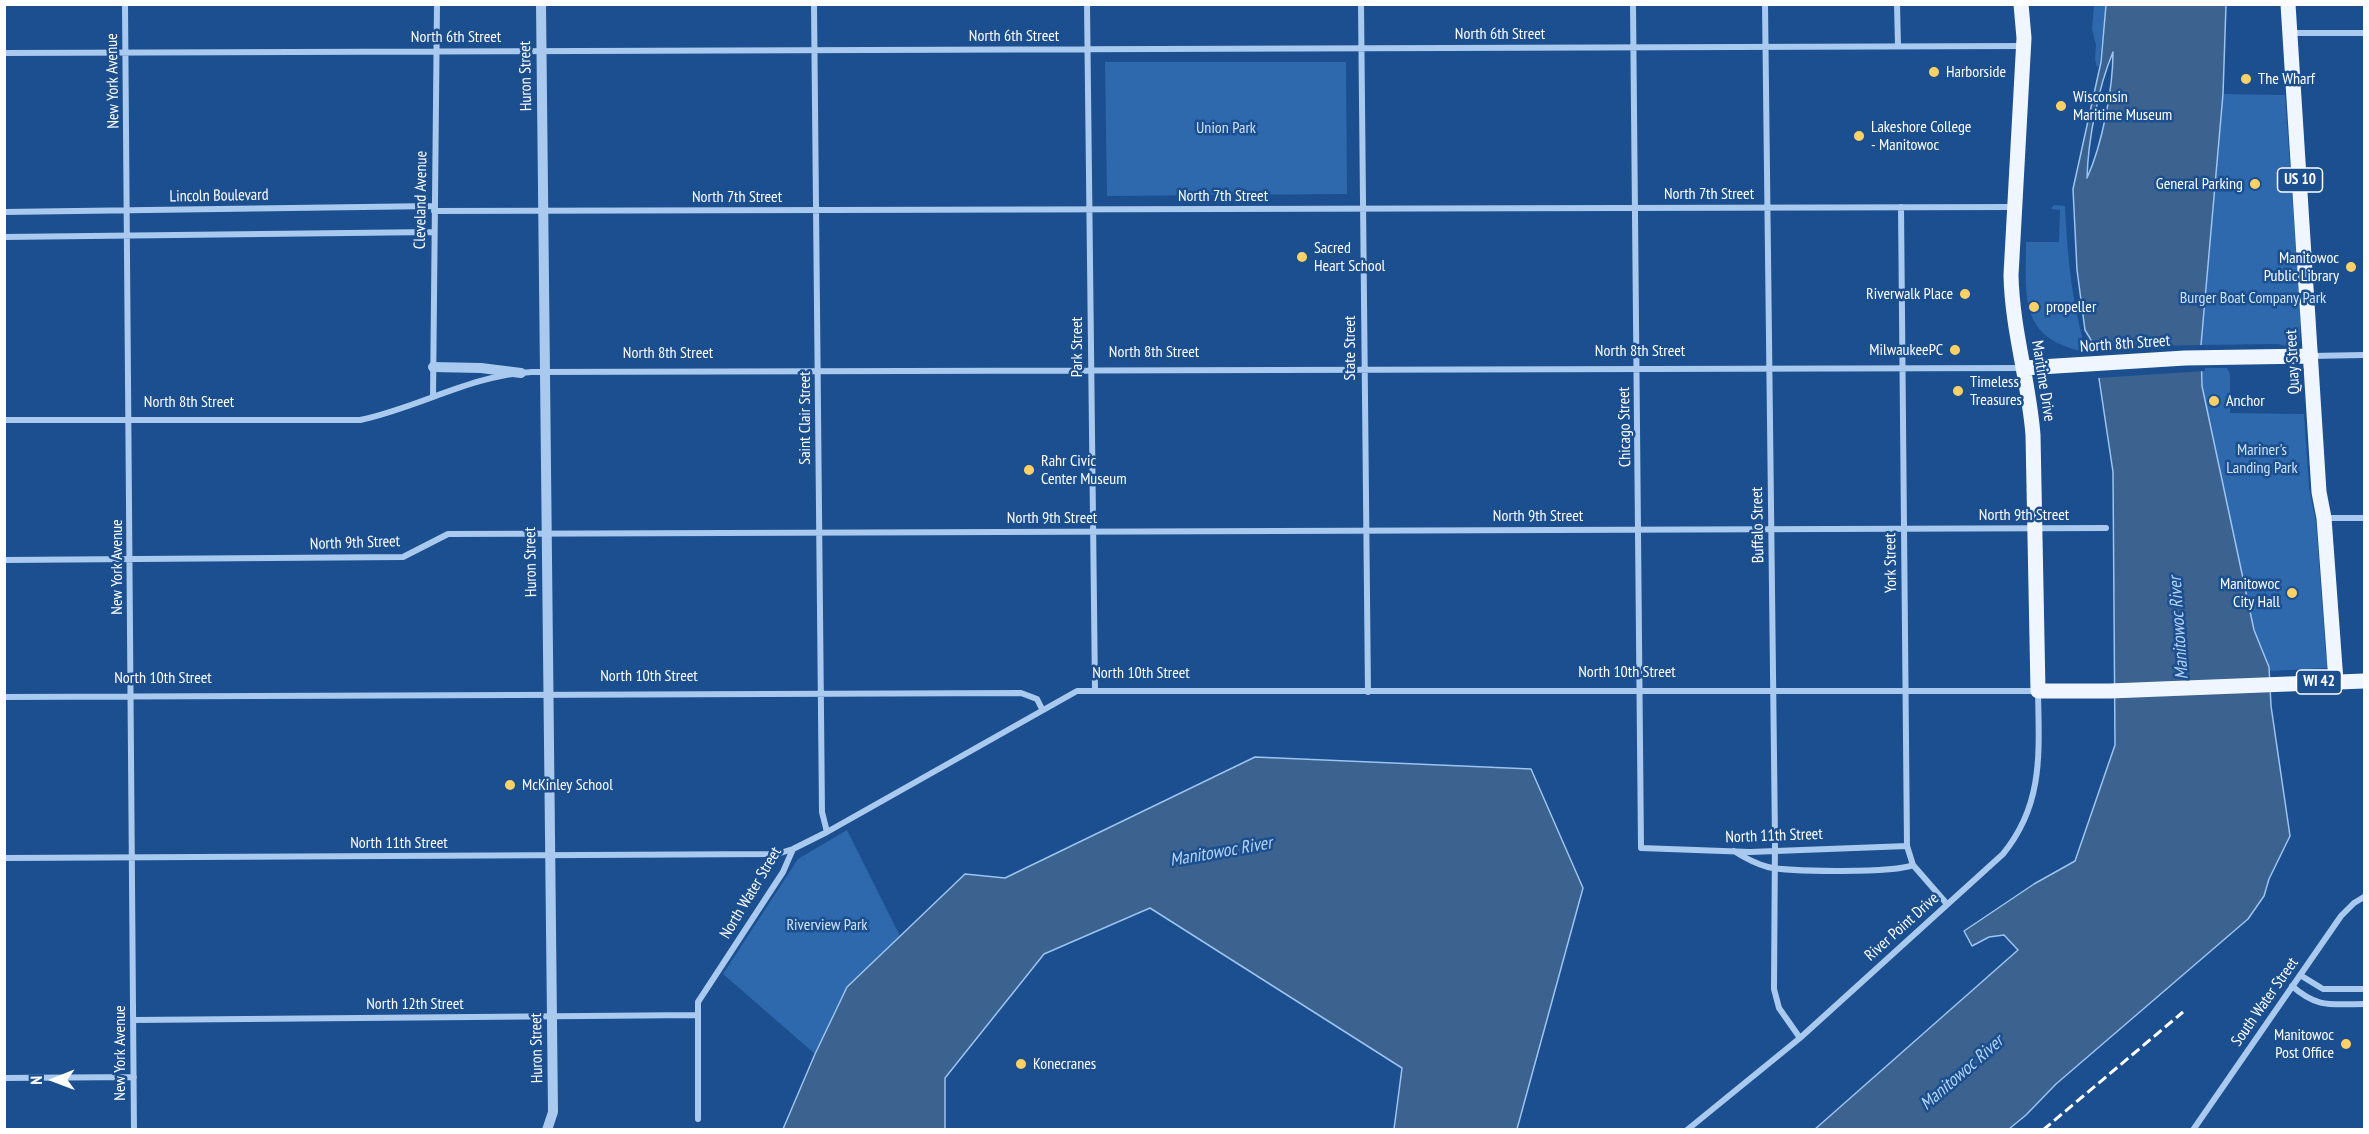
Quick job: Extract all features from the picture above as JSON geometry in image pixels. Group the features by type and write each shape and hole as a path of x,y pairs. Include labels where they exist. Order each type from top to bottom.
{"main road":[{"name":"Maritime Drive","path":"2021,4 2024,46 2013,207 2011,288 2032,423 2038,692"},
{"name":"Quay Street","path":"2288,4 2319,492 2324,518 2336,681"},
{"name":"North 8th Street","path":"2024,368 2223,357 2311,356"},
{"name":"WI 42","path":"2336,681 2364,681"},
{"name":"North 10th Street","path":"2038,692 2336,681"}],"street":[{"name":"New York Avenue","path":"125,4 129,236 134,1130"},
{"name":"Cleveland Avenue","path":"433,397 437,4"},
{"name":"Huron Street","path":"540,4 552,1017 551,1126"},
{"name":"Saint Clair Street","path":"814,4 822,812 827,832"},
{"name":"Park Street","path":"1087,4 1095,690"},
{"name":"State Street","path":"1361,4 1368,692"},
{"name":"Chicago Street","path":"1633,4 1640,529 1641,848"},
{"name":"Buffalo Street","path":"1765,4 1775,849 1774,989 1779,1008 1800,1038"},
{"path":"1898,4 1898,46"},
{"path":"2290,33 2364,33"},
{"name":"North 6th Street","path":"4,53 2024,46"},
{"name":"York Street","path":"1901,207 1907,846 1913,865 1947,904"},
{"name":"North 7th Street","path":"434,209 816,211 2013,207"},
{"name":"Lincoln Boulevard","path":"4,212 434,209"},
{"path":"4,237 434,232"},
{"path":"2311,356 2364,356"},
{"path":"433,367 482,368 521,373"},
{"name":"North 8th Street","path":"4,420 360,420 385,414 473,383 521,373 545,372 2024,368"},
{"path":"2324,518 2364,518"},
{"name":"North 9th Street","path":"4,560 403,557 448,534 2106,528"},
{"name":"North 10th Street","path":"4,697 1022,693 1037,699 1042,709 1077,691 1095,690 2038,692"},
{"name":"River Point Drive","path":"1687,1130 1800,1038 2003,854 2015,840 2036,788 2039,763 2038,692"},
{"name":"North Water Street","path":"698,1119 698,1002 783,873 793,849 827,832 1042,709"},
{"name":"North 11th Street","path":"1641,848 1734,851 1907,846"},
{"name":"North 11th Street","path":"4,858 777,854 793,849"},
{"name":"North 11th Street","path":"1734,851 1753,862 1775,868 1892,869 1913,865"},
{"name":"South Water Street","path":"2193,1130 2341,916 2364,897"},
{"path":"2300,975 2323,989 2364,989"},
{"path":"2292,986 2304,996 2319,1003 2364,1004"},
{"name":"North 12th Street","path":"134,1020 697,1015"},
{"path":"4,1078 134,1077"}],"green space":[{"path":"2094,5 2106,5 2099,66 2097,67 2096,45 2092,29"},
{"name":"Union Park","path":"1105,62 1346,62 1347,194 1107,196"},
{"name":"Burger Boat Company Park","path":"2223,94 2285,95 2301,322 2299,346 2296,348 2278,344 2201,345"},
{"path":"2054,205 2065,206 2074,298 2087,352 2065,346 2048,337 2037,326 2027,297 2026,242 2059,242 2060,210 2051,209"},
{"name":"Mariner's Landing Park","path":"2202,368 2227,368 2230,374 2230,413 2304,414 2309,488 2316,522 2326,657 2329,658 2327,668 2269,671 2254,630 2202,386"},
{"name":"Riverview Park","path":"847,830 900,936 847,987 815,1054 723,974 798,859"}],"water":[{"name":"Manitowoc River","path":"2106,5 2226,5 2223,94 2201,345 2202,386 2254,630 2269,667 2271,706 2290,836 2269,879 2264,896 2248,919 2056,1084 2009,1129 1814,1130 2018,950 2004,935 1989,937 1972,946 1964,931 2034,884 2075,861 2115,745 2113,472 2094,345 2085,330 2077,270 2073,189 2101,62","holes":["2113,52 2109,99 2102,133 2087,178 2089,147 2095,114"]},
{"name":"Manitowoc River","path":"1255,757 1531,769 1583,888 1517,1129 1394,1129 1402,1068 1150,908 1044,954 945,1078 945,1129 783,1129 847,987 965,874 1005,878"}],"pier":[{"path":"2204,345 2205,371 2097,378 2093,347"}],"railway":[{"path":"2043,1130 2183,1012"}],"place":[{"name":"Harborside","path":"1934,72"},
{"name":"The Wharf","path":"2246,79"},
{"name":"Wisconsin Maritime Museum","path":"2061,106"},
{"name":"Lakeshore College - Manitowoc","path":"1859,136"},
{"name":"General Parking","path":"2255,184"},
{"name":"Sacred Heart School","path":"1302,257"},
{"name":"Manitowoc Public Library","path":"2351,267"},
{"name":"Riverwalk Place","path":"1965,294"},
{"name":"propeller","path":"2034,307"},
{"name":"MilwaukeePC","path":"1955,350"},
{"name":"Timeless Treasures","path":"1958,391"},
{"name":"Anchor","path":"2214,401"},
{"name":"Rahr Civic Center Museum","path":"1029,470"},
{"name":"Manitowoc City Hall","path":"2292,593"},
{"name":"McKinley School","path":"510,785"},
{"name":"Manitowoc Post Office","path":"2346,1044"},
{"name":"Konecranes","path":"1021,1064"}]}
